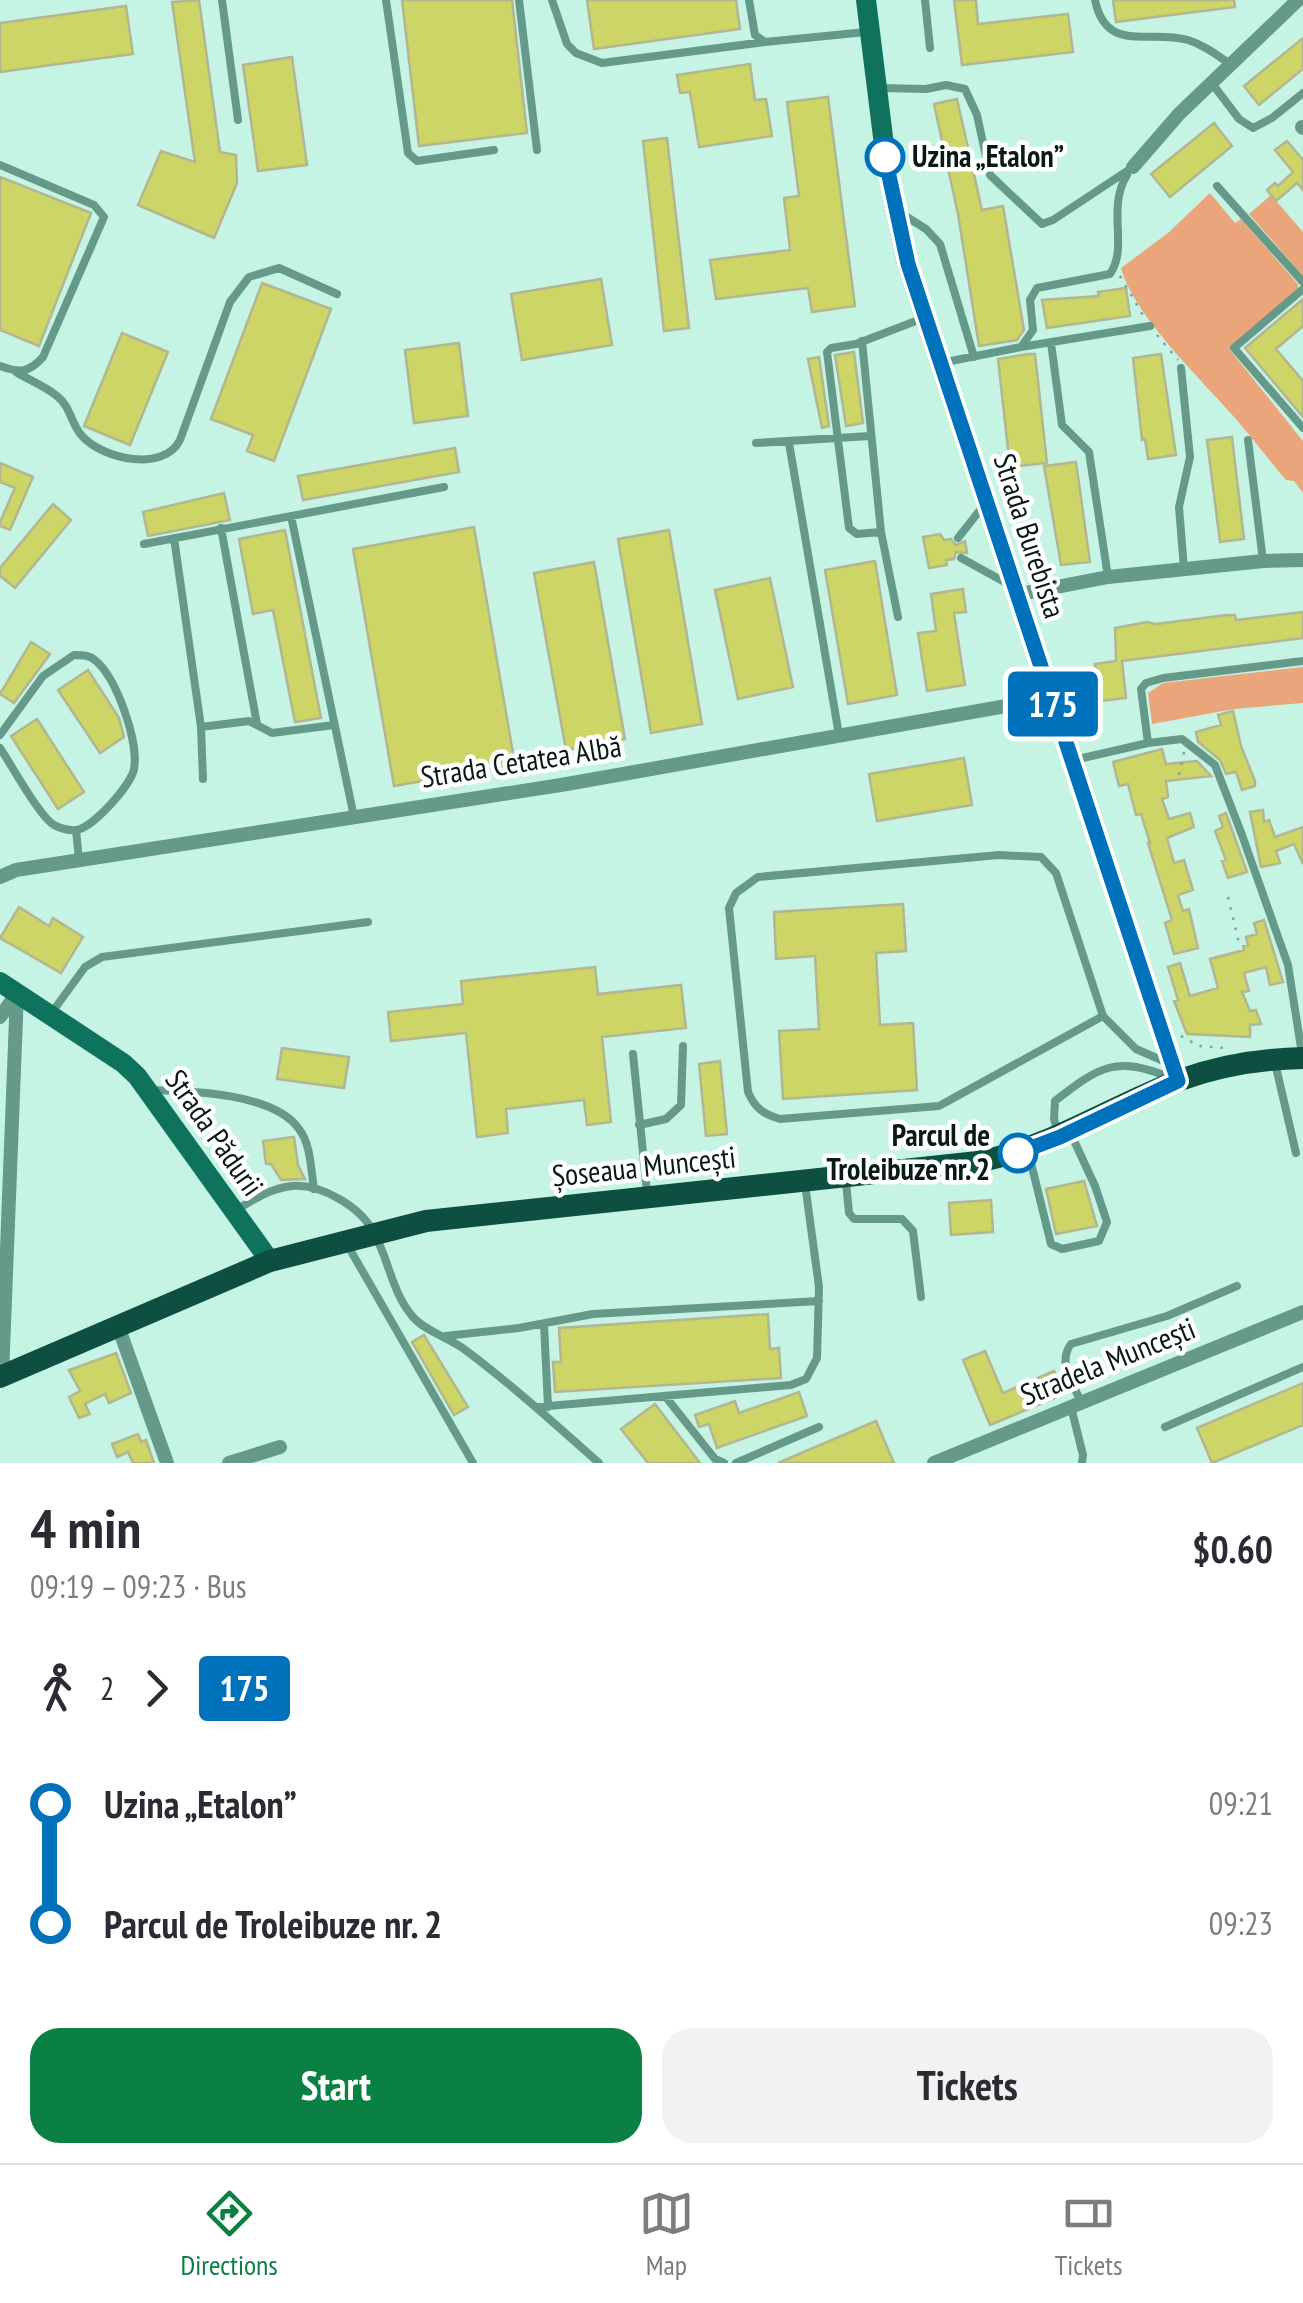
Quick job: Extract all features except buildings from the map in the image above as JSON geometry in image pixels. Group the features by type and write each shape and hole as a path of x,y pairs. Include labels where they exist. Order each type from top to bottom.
{"main road":[{"name":"Strada Burebista","path":"866,0 887,169 908,264 1174,1072"},
{"name":"Strada Pădurii","path":"9,987 123,1063 149,1090 270,1261"},
{"name":"Șoseaua Muncești","path":"1,1376 270,1261 374,1233 426,1221 978,1162 1028,1150 1065,1135 1174,1072 1303,1058"}],"street":[{"path":"1133,167 1212,82 1298,0"},
{"path":"1015,591 1108,577 1303,560"},
{"name":"Strada Cetatea Albă","path":"0,878 16,870 354,818 1051,698"},
{"path":"0,1017 9,987"},
{"path":"1,1376 9,987"},
{"name":"Stradela Muncești","path":"934,1463 1302,1315"},
{"path":"118,1326 167,1463"},
{"path":"230,1463 280,1448"}],"lane":[{"path":"222,0 238,120"},
{"path":"386,0 408,153 417,161 494,150"},
{"path":"519,0 537,150"},
{"path":"552,0 567,44 576,53 602,63 870,31"},
{"path":"749,0 755,34 765,42"},
{"path":"925,0 930,48"},
{"path":"1095,0 1102,23 1113,33 1186,40 1230,64"},
{"path":"1212,82 1239,119 1253,128 1303,92"},
{"path":"878,88 926,89 946,85 965,89 977,115 990,174 1042,224 1133,167"},
{"path":"0,164 94,204 104,217 42,357 28,370 16,372"},
{"path":"1021,347 1033,330 1030,300 1037,288 1103,277 1116,266 1115,207 1133,167"},
{"path":"1217,186 1303,285 1234,348 1303,428"},
{"path":"896,211 926,229 940,244 974,357"},
{"path":"0,366 62,400 77,429 98,448 128,458 161,458 170,455 180,440 230,302 249,277 279,268 337,294"},
{"path":"882,532 850,532 827,352 925,317"},
{"path":"940,364 1150,326"},
{"path":"862,342 882,532 898,617"},
{"path":"1050,343 1062,425 1089,452 1108,577"},
{"path":"1181,368 1190,457 1179,507 1184,569"},
{"path":"756,443 870,436"},
{"path":"1248,440 1263,561"},
{"path":"790,443 840,736"},
{"path":"144,544 444,487"},
{"path":"958,538 986,502"},
{"path":"291,516 354,818"},
{"path":"221,528 257,724"},
{"path":"174,538 201,726 202,779"},
{"path":"962,558 1015,591"},
{"path":"0,735 52,668 74,654 96,660 129,724 134,772 119,795 76,830 56,826 47,819 0,748"},
{"path":"1148,742 1142,689 1146,683 1303,661"},
{"path":"201,726 249,721 272,733 334,726"},
{"path":"1072,761 1148,742 1188,741 1215,765 1288,965 1303,1058"},
{"path":"76,830 80,860"},
{"path":"1103,1016 939,1106 780,1119 766,1115 754,1106 748,1092 729,908 736,893 758,877 999,855 1041,857 1056,872 1103,1016 1136,1049 1174,1072"},
{"path":"50,1015 85,967 102,957 368,922"},
{"path":"640,1125 666,1119 680,1105 683,1046"},
{"path":"633,1054 647,1197"},
{"path":"1274,1059 1296,1152"},
{"path":"1028,1150 1051,1244 1062,1249 1100,1241 1107,1222 1095,1186 1054,1119 1055,1102 1076,1084 1114,1065 1138,1064 1174,1072"},
{"path":"149,1090 220,1095 286,1116 304,1136 314,1190"},
{"path":"846,1177 849,1213 854,1219 902,1219 909,1223 921,1297"},
{"path":"537,1408 791,1385 806,1379 818,1358 819,1301 804,1180"},
{"path":"233,1212 270,1191 294,1186 314,1190 353,1209 374,1233 395,1288 414,1318 444,1336 537,1408 599,1463"},
{"path":"344,1241 473,1463"},
{"path":"1082,1463 1076,1404 1064,1364 1071,1344 1168,1316 1236,1286"},
{"path":"444,1336 593,1314 819,1301"},
{"path":"544,1324 548,1406"},
{"path":"1165,1427 1303,1367"},
{"path":"665,1396 715,1459 724,1463"},
{"path":"736,1463 819,1427"}],"path":[{"path":"1179,775 1188,741"},
{"path":"1228,897 1239,943"},
{"path":"1178,1033 1199,1046 1238,1048"}],"shaded area":[{"path":"1210,193 1235,223 1241,219 1298,284 1298,289 1230,350 1303,441 1303,493 1294,481 1286,480 1154,327 1128,287 1121,268 1168,233"},
{"path":"1271,195 1303,232 1303,276 1249,214"},
{"path":"1303,667 1303,703 1234,709 1152,724 1148,693 1163,683"}],"bus line":[{"name":"175","path":"885,157 908,264 1178,1081 1018,1153"}],"place":[{"name":"Uzina „Etalon”","path":"885,157"},
{"name":"Parcul de Troleibuze nr. 2","path":"1018,1153"}]}
